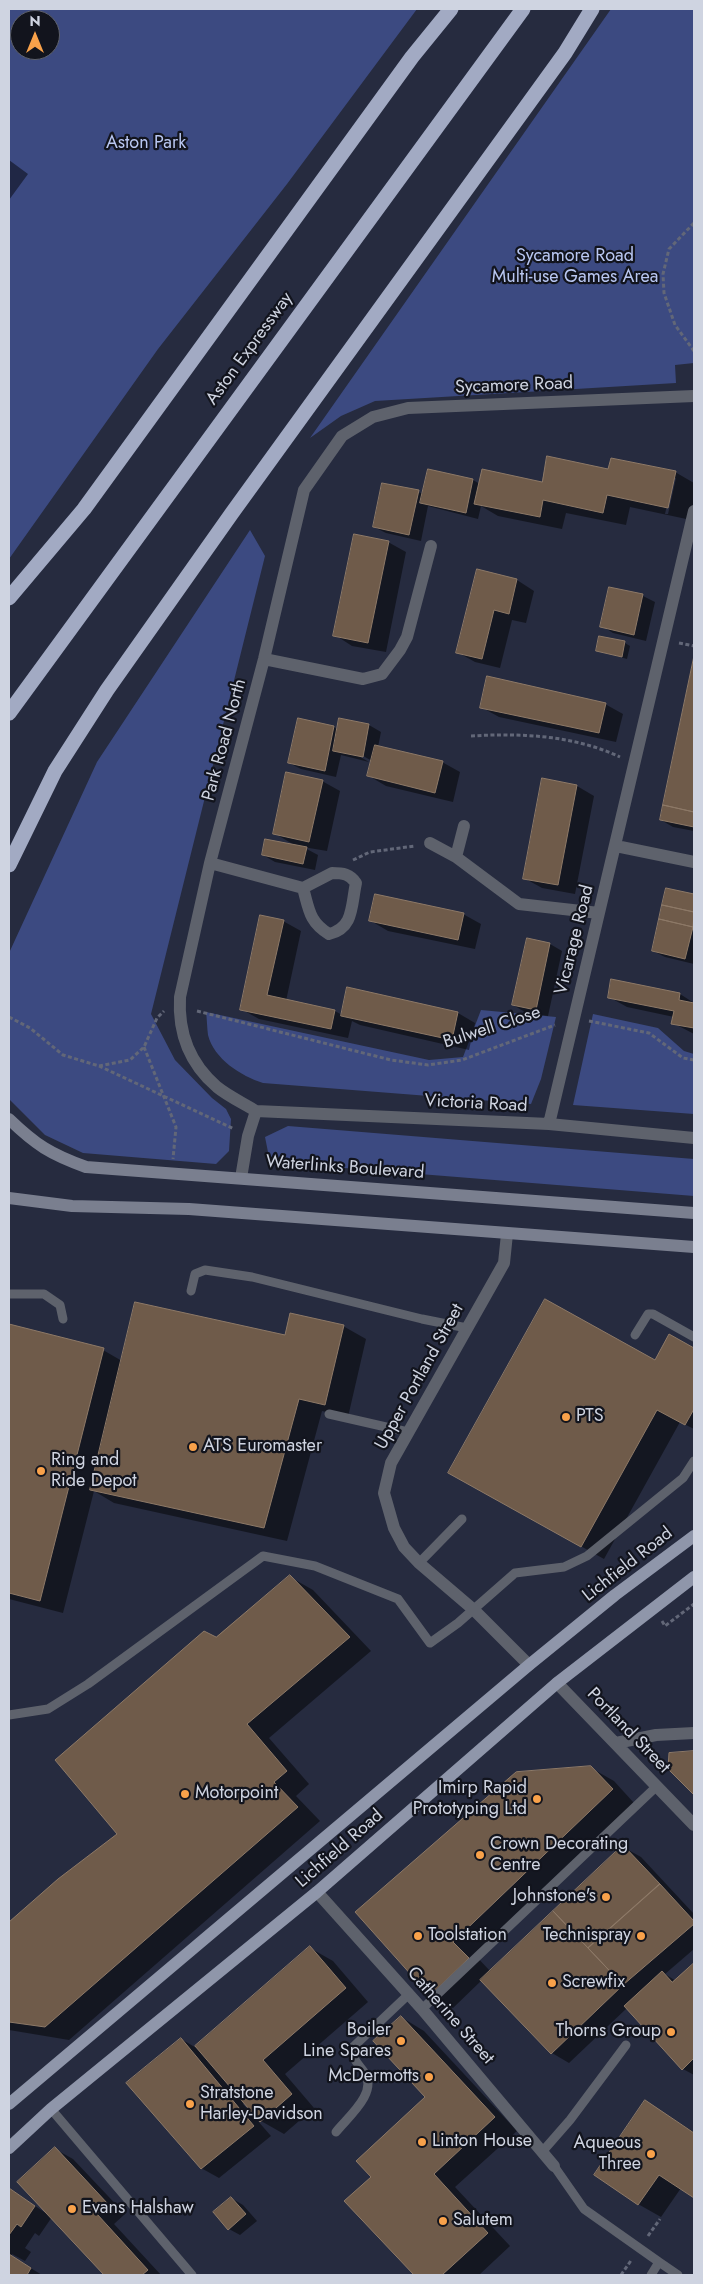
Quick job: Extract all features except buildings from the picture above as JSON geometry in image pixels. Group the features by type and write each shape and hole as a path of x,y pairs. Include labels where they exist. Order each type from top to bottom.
{"highway":[{"path":"9,598 84,509 412,57 451,9"},
{"name":"Aston Expressway","path":"9,713 523,9"},
{"path":"9,865 54,771 108,690 232,513 565,53 592,9"}],"main road":[{"name":"Waterlinks Boulevard","path":"9,1119 32,1142 55,1156 86,1166 694,1213"},
{"path":"9,1198 72,1206 188,1209 694,1247"},
{"name":"Lichfield Road","path":"9,2104 529,1665 615,1595 694,1536"},
{"name":"Lichfield Road","path":"9,2148 51,2109 317,1892 557,1683 694,1577"}],"street":[{"name":"Sycamore Road","path":"342,436 372,417 408,408 694,396"},
{"name":"Park Road North","path":"195,1062 185,1043 179,1019 180,997 210,863 264,659 304,490 342,436"},
{"name":"Vicarage Road","path":"549,1124 694,512"},
{"path":"264,659 363,679 382,674 407,637 430,546"},
{"path":"456,857 464,826"},
{"path":"430,843 456,857 520,904 599,913"},
{"path":"616,846 694,862"},
{"path":"210,863 303,888 332,873 343,873 352,877 356,883 348,924 339,932 329,934 317,927 311,918 303,888"},
{"name":"Victoria Road","path":"195,1062 217,1087 256,1111 549,1124 694,1138"},
{"path":"241,1178 248,1136 256,1111"},
{"name":"Upper Portland Street","path":"507,1234 504,1263 391,1463 384,1493 394,1528 404,1547 419,1563 474,1610 529,1665"},
{"name":"Portland Street","path":"557,1683 694,1824"},
{"path":"616,1743 656,1735 694,1734"},
{"name":"Catherine Street","path":"317,1892 422,2009 554,2166"}],"lane":[{"path":"191,1291 195,1274 205,1270 252,1277 422,1319 467,1328"},
{"path":"9,1294 44,1294 60,1306 63,1319"},
{"path":"634,1335 648,1314 654,1314 694,1337"},
{"path":"329,1414 408,1432"},
{"path":"9,1715 48,1710 88,1684 263,1556 315,1566 398,1600 430,1643 474,1610 515,1573 564,1567 587,1556 683,1478 694,1461"},
{"path":"419,1563 462,1519"},
{"path":"422,2009 657,1786"},
{"path":"336,2132 367,2093 370,2085 369,2078 352,2055 352,2048 409,1994"},
{"path":"542,2152 626,2045"},
{"path":"51,2109 192,2275"},
{"path":"554,2166 584,2209 678,2275"},
{"path":"651,2275 659,2262"}],"path":[{"path":"694,222 669,249 663,274 664,293 675,325 694,351"},
{"path":"471,736 515,734 553,738 601,748 634,764"},
{"path":"343,873 354,859 370,852 430,843"},
{"path":"98,1066 130,1060 144,1046 157,1018 170,1002 180,997"},
{"name":"Bulwell Close","path":"180,997 200,1013 391,1060 428,1066 462,1060 574,1018"},
{"path":"9,1017 30,1028 63,1056 98,1066 248,1136"},
{"path":"574,1018 649,1033 683,1058 694,1060"},
{"path":"144,1046 176,1127 172,1173"}],"green space":[{"name":"Aston Park","path":"9,9 417,9 287,184 158,349 9,559"},
{"name":"Sycamore Road Multi-use Games Area","path":"611,9 694,9 694,363 675,365 676,383 375,401 341,416 310,438"},
{"path":"250,530 265,556 151,1014 175,1060 212,1098 226,1109 231,1119 229,1151 216,1164 83,1153 45,1135 9,1099 9,953 97,762"},
{"path":"481,1010 556,1017 541,1079 531,1104 263,1083 238,1071 216,1052 208,1035 206,1012 429,1060 463,1057"},
{"path":"593,1014 658,1028 684,1051 694,1054 694,1114 573,1105"},
{"path":"288,1126 694,1159 694,1196 270,1162 265,1137"}],"place":[{"name":"PTS","path":"566,1417"},
{"name":"ATS Euromaster","path":"193,1447"},
{"name":"Ring and Ride Depot","path":"41,1471"},
{"name":"Motorpoint","path":"185,1794"},
{"name":"Imirp Rapid Prototyping Ltd","path":"537,1799"},
{"name":"Crown Decorating Centre","path":"480,1855"},
{"name":"Johnstone's","path":"606,1897"},
{"name":"Toolstation","path":"418,1936"},
{"name":"Technispray","path":"641,1936"},
{"name":"Screwfix","path":"552,1983"},
{"name":"Thorns Group","path":"671,2032"},
{"name":"Boiler Line Spares","path":"401,2041"},
{"name":"McDermotts","path":"429,2077"},
{"name":"Stratstone Harley-Davidson","path":"190,2104"},
{"name":"Linton House","path":"422,2142"},
{"name":"Aqueous Three","path":"651,2154"},
{"name":"Evans Halshaw","path":"72,2209"},
{"name":"Salutem","path":"443,2221"}]}
